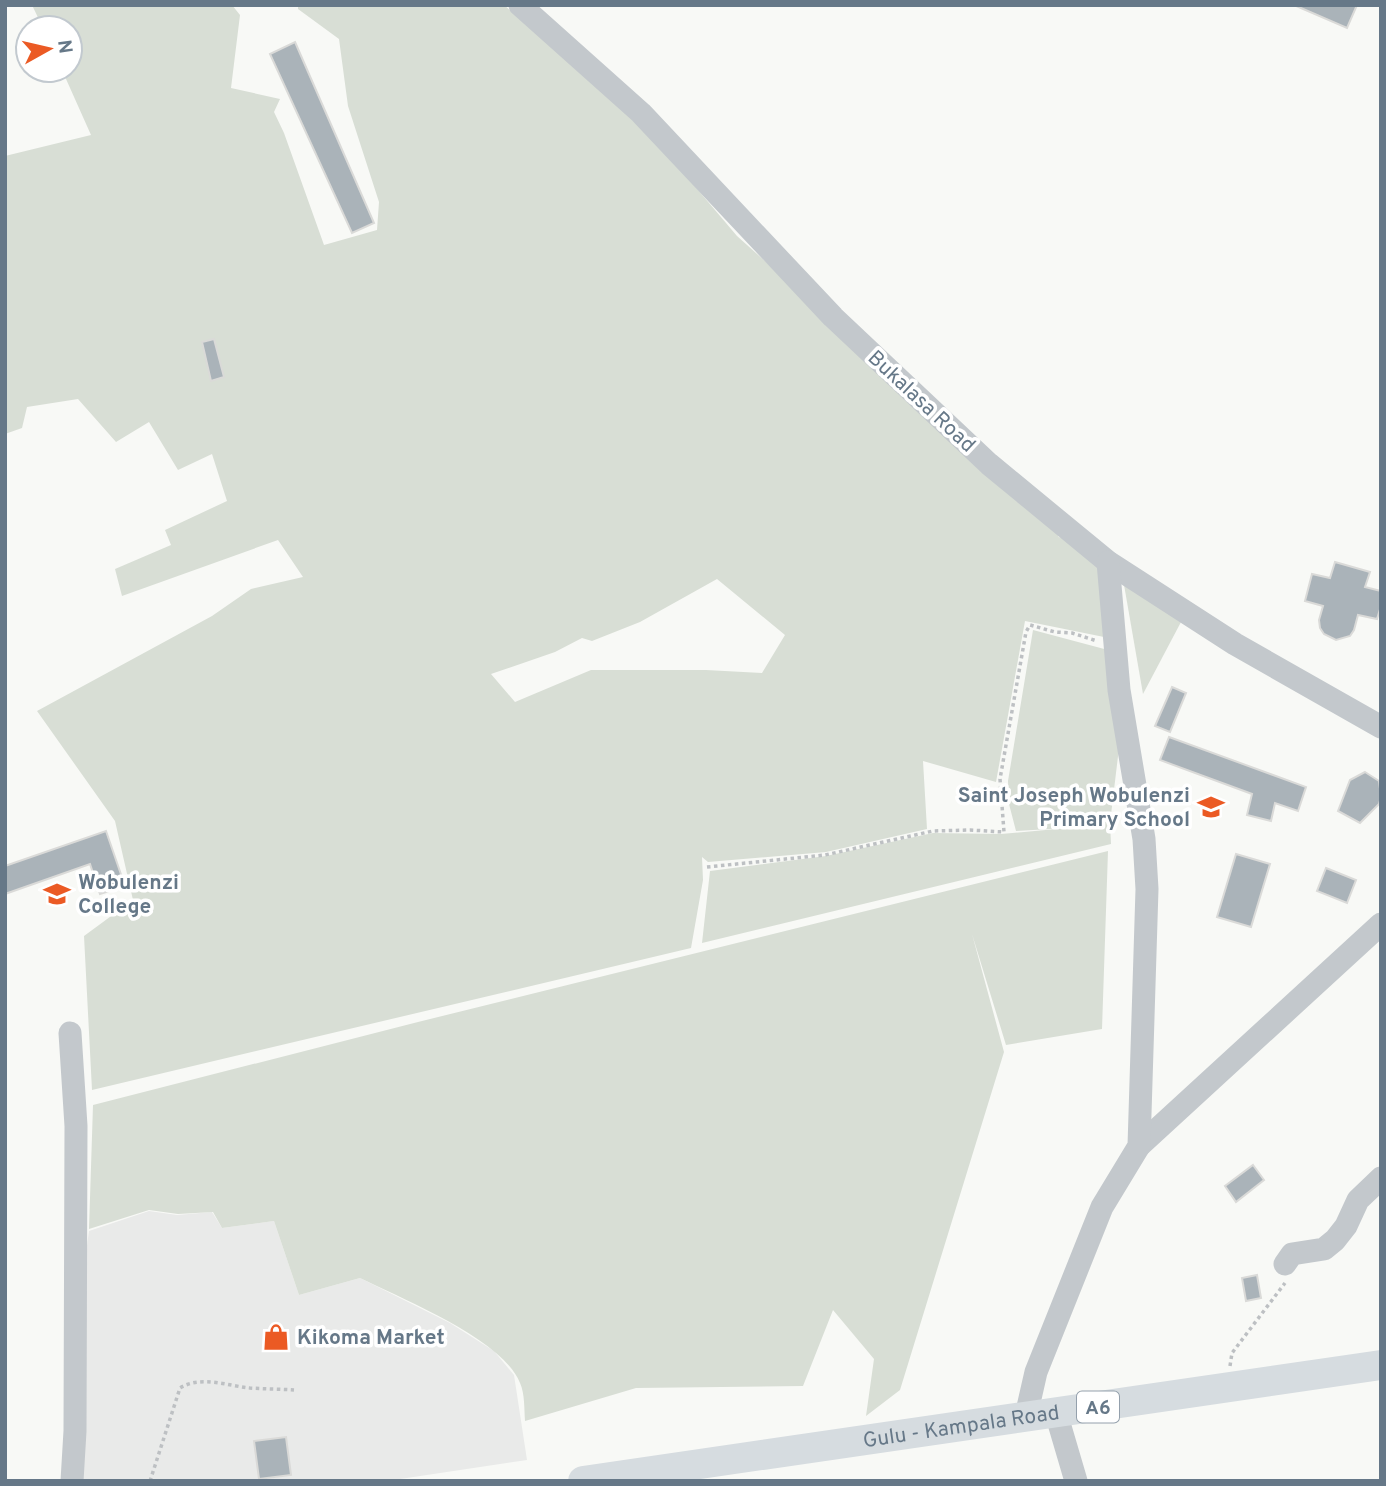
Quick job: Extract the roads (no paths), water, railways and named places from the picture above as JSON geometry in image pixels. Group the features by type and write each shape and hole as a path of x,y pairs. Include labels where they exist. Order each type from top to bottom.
{"main road":[{"name":"Gulu - Kampala Road","path":"583,1481 1381,1365"}],"street":[{"name":"Bukalasa Road","path":"520,5 641,113 866,349 989,464 1108,562 1235,644 1381,727"},
{"path":"1108,562 1119,690 1144,839 1147,889 1139,1146"},
{"path":"1026,1416 1036,1372 1102,1207 1139,1146 1381,924"},
{"path":"69,1033 76,1140 76,1418 72,1481"},
{"path":"1285,1264 1292,1254 1324,1249 1335,1240 1346,1226 1358,1200 1381,1178"},
{"path":"1056,1413 1076,1481"}],"place":[{"name":"Saint Joseph Wobulenzi Primary School","path":"1211,807"},
{"name":"Wobulenzi College","path":"57,894"},
{"name":"Kikoma Market","path":"276,1337"}]}
